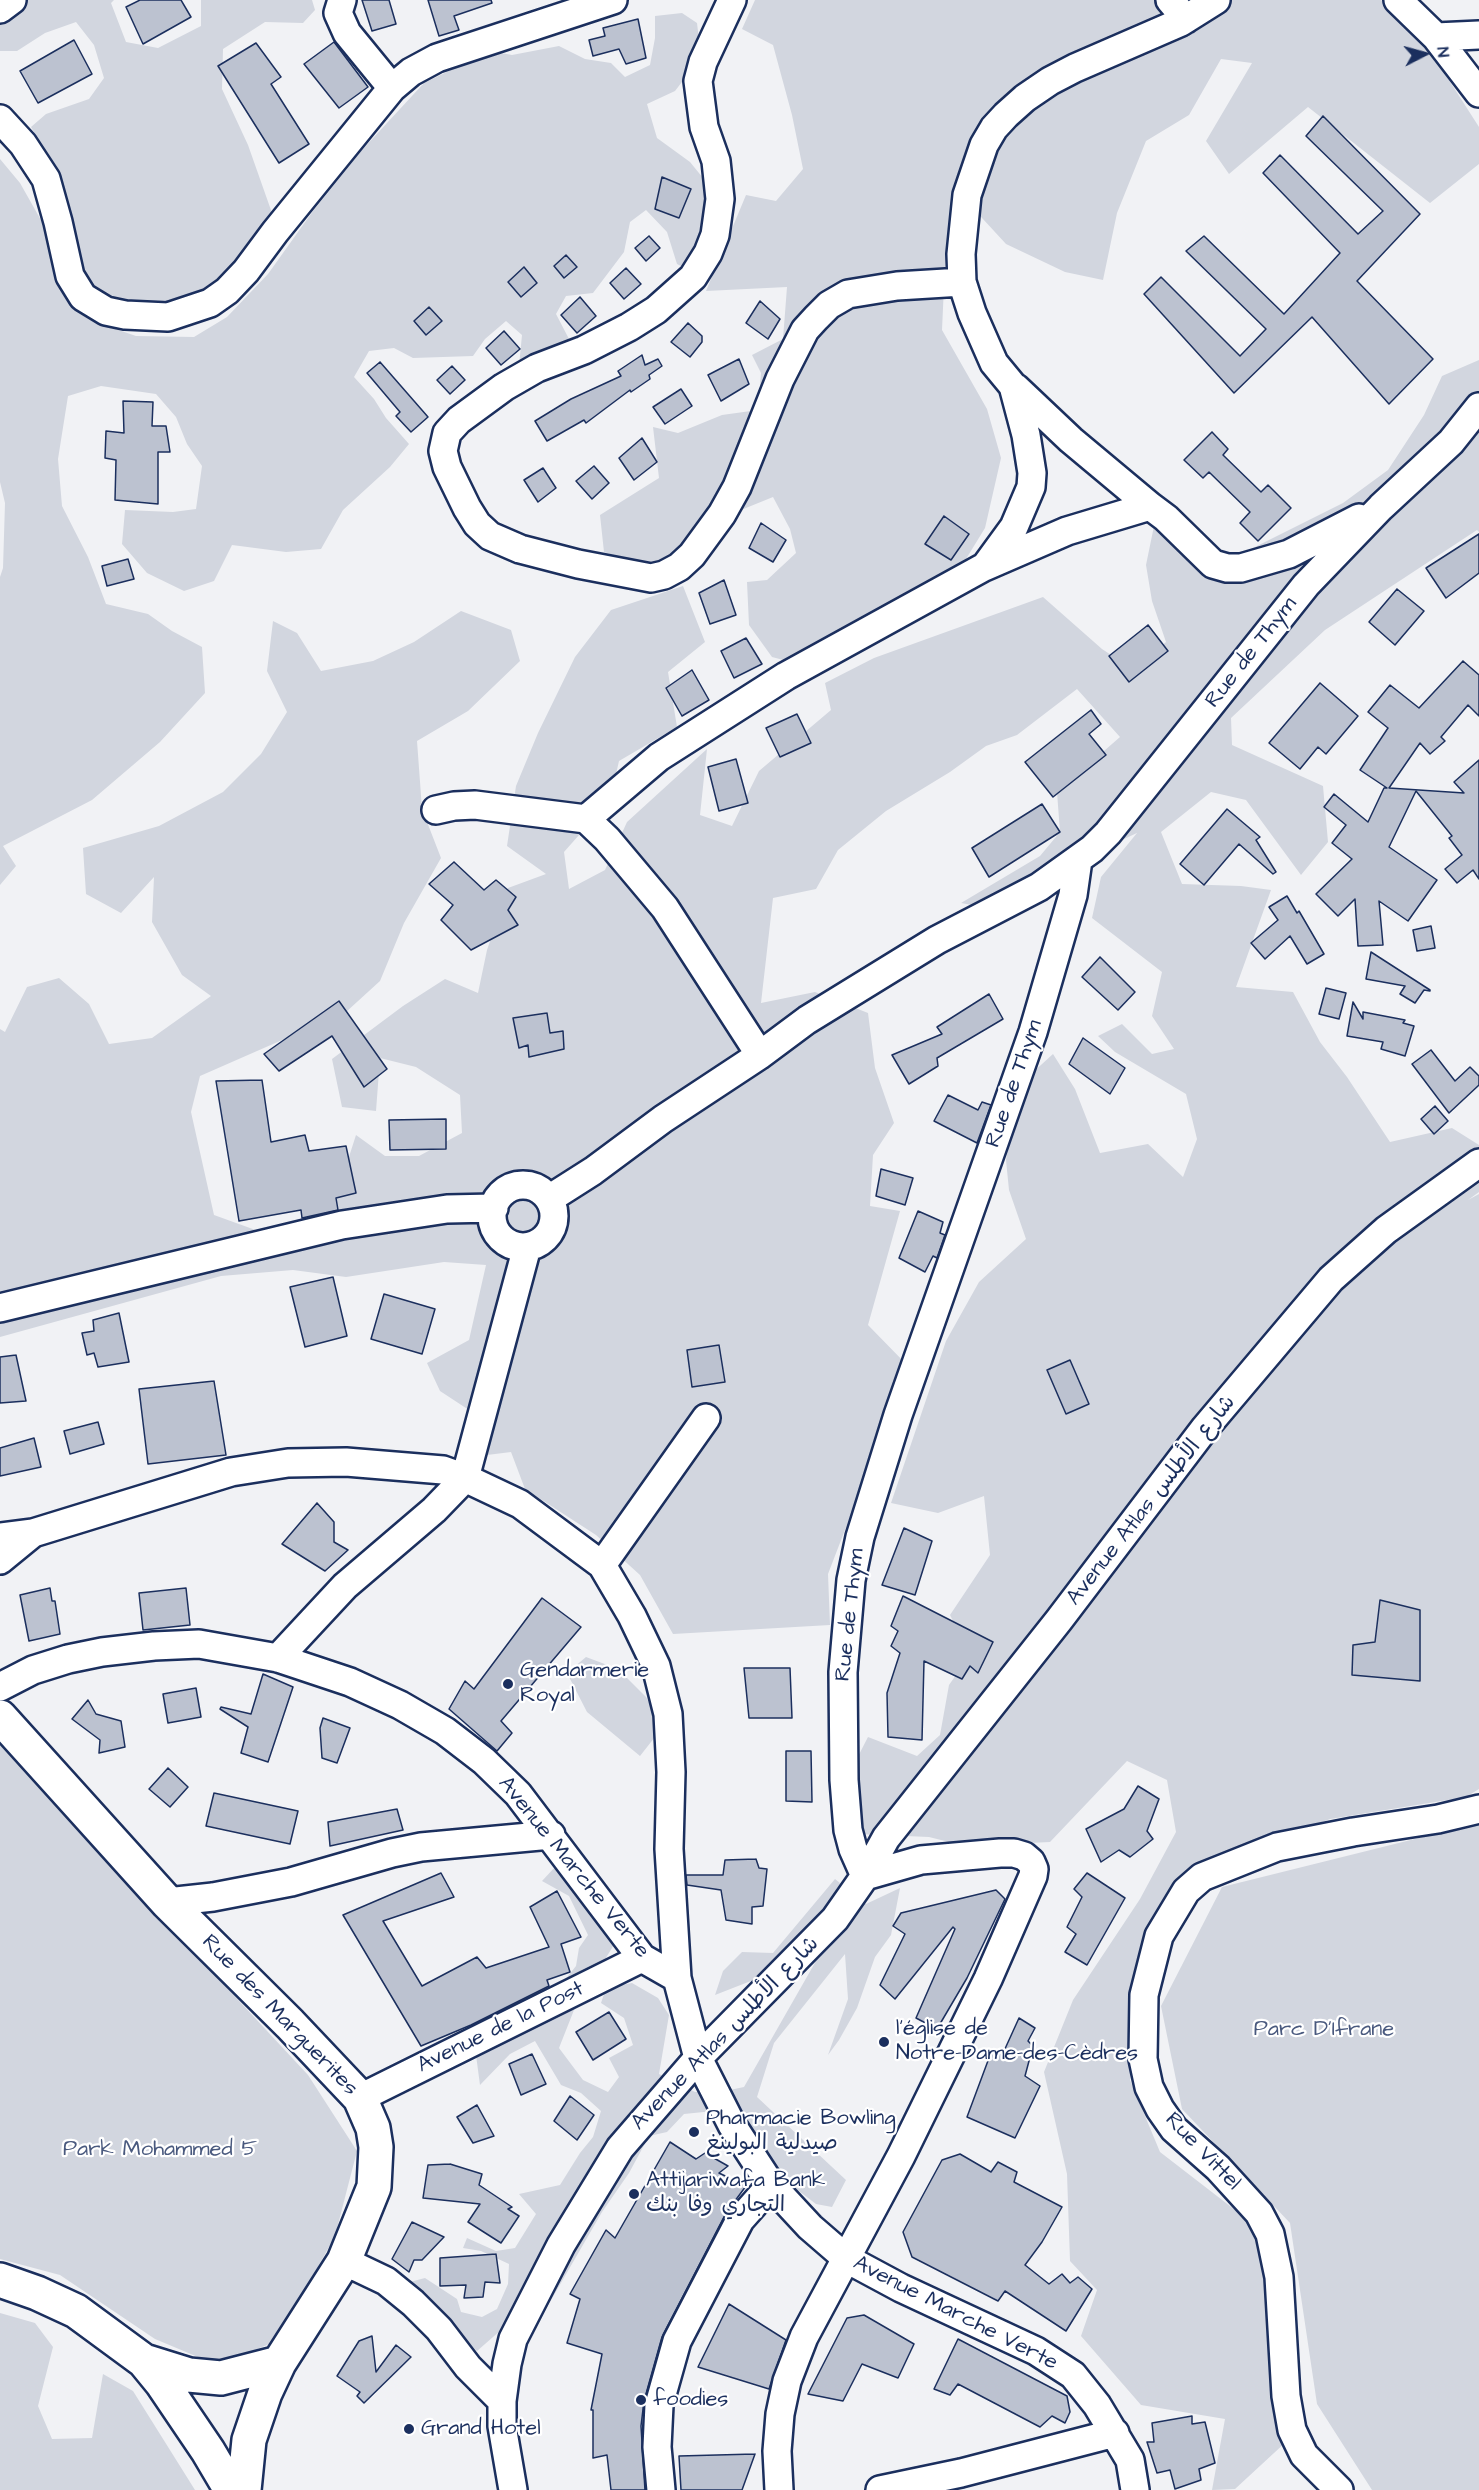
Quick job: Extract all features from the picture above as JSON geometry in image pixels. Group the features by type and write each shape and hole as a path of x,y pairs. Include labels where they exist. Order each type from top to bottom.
{"main road":[{"name":"Rue des Marguerites","path":"0,1717 167,1902 360,2098 373,2128 376,2147 374,2187 344,2261 279,2363 265,2394 249,2440 244,2490"},
{"path":"0,2280 37,2293 76,2311 144,2361 162,2383 208,2451 231,2490"},
{"path":"144,2361 189,2374 221,2378 279,2363"}],"street":[{"path":"0,9 12,0"},
{"path":"342,0 338,13 347,33 392,88"},
{"path":"0,119 23,144 45,179 58,222 70,276 83,297 106,311 125,315 168,317 210,303 227,291 246,271 392,88 411,72 437,58 613,0"},
{"path":"732,0 703,62 698,81 704,127 716,161 720,199 715,235 708,253 693,277 656,310 584,350 537,368 504,387 467,414 447,433 442,451 447,467 477,524 490,536 530,552 651,578 664,575 679,567 692,555 722,514 737,487 780,379 805,330 829,305 848,294 897,286 962,282"},
{"path":"1216,0 1178,10 1050,81 1025,98 994,128 984,145 967,195 961,254 962,282 972,313 994,363 1013,386 1046,418 1166,518 1213,564 1227,568 1258,565 1288,554 1381,507"},
{"path":"1398,0 1436,37 1479,93"},
{"path":"1436,37 1479,35"},
{"path":"984,567 1014,527 1030,486 1032,473 1026,435 1013,386"},
{"name":"Rue de Thym","path":"865,1876 853,1849 848,1830 844,1780 843,1672 851,1580 860,1537 898,1415 1033,1032 1066,922 1078,860 1108,833 1306,585 1381,507 1450,442 1479,407"},
{"path":"1450,442 1479,441"},
{"path":"585,819 660,757 786,676 984,567 1067,531 1150,506"},
{"path":"436,810 475,805 585,819 607,839 665,908 760,1055"},
{"path":"549,1199 663,1119 760,1055 807,1020 937,940 1039,887 1078,860"},
{"name":"Avenue Atlas شارع الأطلس","path":"513,2490 502,2413 507,2364 513,2339 561,2245 620,2148 698,2058 835,1919 865,1876 886,1838 1059,1620 1205,1428 1319,1294 1359,1253 1386,1230 1479,1163"},
{"name":"Avenue Atlas شارع الأطلس","path":"865,1876 897,1844 1194,1465 1315,1317 1341,1288 1396,1238 1453,1195 1479,1179"},
{"path":"518,1186 530,1186 541,1191 549,1199 554,1211 551,1229 539,1243 527,1247 515,1246 504,1241 497,1232 493,1220 494,1208 499,1198 507,1190 518,1186"},
{"path":"0,1308 342,1226 447,1209 494,1208"},
{"path":"278,1658 345,1586 434,1510 465,1478 527,1247"},
{"path":"0,1537 33,1533 231,1472 288,1463 346,1462 443,1470 465,1478 520,1504 602,1565 706,1418"},
{"path":"0,1560 33,1533"},
{"name":"Avenue Marche Verte","path":"602,1565 632,1616 656,1666 668,1714 671,1772 669,1849 677,1978 698,2058 732,2125 771,2185 810,2227 847,2259 901,2288 1036,2351 1073,2375 1097,2405 1130,2460 1135,2490"},
{"name":"Avenue Marche Verte","path":"0,1687 33,1670 68,1659 154,1646 199,1644 278,1658 350,1682 400,1705 445,1731 484,1761 518,1794 642,1958 677,1978"},
{"name":"Rue Vittel","path":"1339,2490 1304,2455 1292,2430 1286,2396 1279,2277 1270,2234 1259,2213 1218,2168 1174,2129 1160,2109 1149,2087 1143,2059 1144,1995 1159,1936 1186,1891 1202,1877 1278,1847 1353,1832 1437,1820 1479,1809"},
{"path":"167,1902 213,1897 291,1882 421,1847 550,1835"},
{"path":"779,2490 777,2451 779,2423 787,2381 804,2337 847,2259 988,1979 1034,1869 1031,1862 1024,1856 1000,1853 921,1860 865,1876"},
{"name":"Avenue de la Post","path":"360,2098 642,1958"},
{"path":"661,2490 657,2447 659,2405 677,2341 740,2220 771,2185"},
{"path":"344,2261 386,2281 413,2303 439,2329 502,2413"},
{"path":"880,2490 960,2473 1115,2433"}],"green space":[{"path":"0,0 114,0 111,3 126,42 158,48 201,26 201,0 312,0 315,10 303,23 265,22 223,49 222,89 248,145 272,213 256,250 218,286 177,299 135,305 98,294 83,268 66,212 58,174 31,127 46,114 89,99 104,78 94,45 76,22 45,33 17,51 0,51"},
{"path":"755,0 1381,0 1438,63 1479,127 1479,164 1430,203 1308,107 1229,174 1206,141 1252,63 1221,59 1189,115 1146,141 1117,213 1103,280 1065,272 1006,244 959,193 945,264 942,330 987,409 1001,458 985,528 958,572 791,662 772,657 749,625 747,582 767,580 796,553 790,529 773,497 741,510 712,532 674,567 643,565 604,552 600,515 659,478 653,427 678,433 722,415 758,410 761,373 752,355 783,339 787,287 706,291 746,195 776,201 803,169 792,115 773,45 742,29"},
{"path":"682,13 697,23 701,57 675,91 647,104 657,138 690,162 716,194 691,271 677,264 667,232 646,210 630,222 624,252 593,293 566,296 556,314 569,339 552,360 519,366 522,335 506,321 485,339 473,356 413,358 394,348 369,351 354,377 409,444 390,467 343,510 321,549 286,552 232,545 214,581 184,591 147,573 122,544 125,510 173,512 196,509 202,466 187,444 176,417 156,394 101,386 68,396 58,459 62,506 88,557 106,604 148,614 172,631 202,647 205,693 160,742 92,800 3,846 16,866 0,885 0,577 3,568 5,503 0,482 0,159 20,183 46,229 71,302 95,322 136,336 194,337 227,317 268,274 313,211 362,150 424,83 490,51 512,55 559,46 585,59 611,63 625,77 650,65 655,38 655,16"},
{"path":"1479,360 1479,532 1477,530 1325,630 1231,718 1232,745 1323,786 1328,842 1301,875 1246,800 1211,792 1161,832 1182,884 1241,886 1271,890 1236,987 1293,992 1320,1042 1347,1077 1390,1142 1452,1128 1479,1145 1479,1192 1468,1200 1479,1194 1479,1789 1466,1797 1330,1819 1196,1872 1152,1941 1130,2080 1160,2152 1261,2230 1268,2315 1287,2441 1235,2489 1212,2490 1225,2419 1141,2405 1081,2336 1097,2290 1070,2261 1067,2174 1044,2072 1073,2000 1140,1899 1176,1832 1167,1780 1127,1761 1050,1842 965,1846 929,1837 859,1834 849,1774 868,1737 917,1756 940,1735 949,1685 970,1655 950,1615 990,1555 984,1496 938,1513 891,1503 946,1341 979,1282 1026,1239 1009,1190 1006,1160 1019,1085 1053,1054 1075,1089 1100,1153 1148,1144 1183,1177 1197,1139 1186,1094 1115,1052 1098,1036 1122,1024 1152,1054 1174,1049 1152,1016 1162,972 1092,918 1101,877 1137,833 1057,870 988,908 961,903 1040,856 1060,832 1057,792 1120,737 1077,689 1017,735 986,746 950,772 886,811 838,850 816,889 773,898 761,1003 815,992 868,1013 875,1068 894,1123 873,1155 870,1206 900,1211 868,1325 908,1366 828,1574 830,1625 673,1634 640,1575 596,1535 525,1489 511,1452 487,1455 472,1412 440,1391 427,1363 469,1340 486,1265 444,1262 346,1277 293,1270 221,1276 0,1337 0,1029 5,1032 27,987 59,978 89,1004 109,1044 152,1038 211,996 182,975 152,922 154,877 121,913 86,894 83,848 159,826 223,792 261,754 287,712 267,671 273,621 297,633 321,671 373,661 414,642 461,611 511,630 520,661 468,711 417,741 422,809 441,858 404,923 380,981 346,1012 200,1076 191,1112 214,1215 261,1232 330,1216 356,1135 385,1156 419,1156 462,1133 460,1095 416,1067 380,1058 376,1111 342,1107 332,1059 403,1006 445,979 478,993 487,950 508,888 546,874 507,846 516,786 538,733 575,657 611,610 683,586 705,642 668,672 677,727 619,761 610,800 564,852 569,889 605,870 627,822 707,749 700,815 732,826 759,771 831,710 825,683 874,658 1043,597 1102,649 1134,670 1166,642 1152,601 1146,565 1154,526 1217,566 1343,503 1388,470 1424,415 1442,376"},
{"path":"586,1657 618,1669 646,1697 662,1728 640,1756 587,1712 567,1673"},
{"name":"Park Mohammed 5","path":"0,1744 308,2075 357,2151 335,2236 277,2341 217,2365 155,2339 60,2275 0,2259"},
{"name":"Parc D'Ifrane","path":"1479,1823 1479,2490 1372,2490 1317,2404 1290,2223 1182,2109 1161,2006 1222,1887"},
{"path":"555,1867 571,1879 615,1943 574,2010 559,2048 583,2080 608,2092 619,2077 609,2058 633,2045 624,2018 601,2003 606,1988 632,1983 658,1998 669,2015 659,2074 695,2092 725,2091 744,2087 820,1954 715,1995 723,1971 742,1952 773,1953 835,1879 866,1904 900,1888 891,1935 875,1957 857,2008 839,2040 828,2055 848,1999 845,1954 774,2043 757,2097 846,2180 832,2207 816,2204 791,2185 765,2156 733,2109 684,2114 667,2132 649,2136 532,2333 543,2267 509,2323 477,2351 436,2313 410,2282 425,2278 457,2299 461,2312 482,2317 497,2309 508,2284 509,2264 481,2251 463,2248 467,2238 496,2251 515,2248 536,2214 519,2194 560,2185 593,2137 601,2111 581,2093 561,2085 535,2041 510,2054 480,2085 476,2055 560,1986 576,1966 579,1948 588,1935 569,1896 542,1881"},
{"path":"0,2313 35,2323 53,2347 38,2406 52,2439 92,2438 103,2374 133,2391 195,2490 0,2490"}],"building":[{"path":"140,0 181,0 191,17 143,44 126,7"},
{"path":"362,0 389,0 396,24 372,31"},
{"path":"428,0 491,0 492,3 454,16 459,30 439,36"},
{"path":"638,19 646,58 626,64 619,49 593,56 589,40 605,36 603,28"},
{"path":"74,40 92,74 38,103 20,71"},
{"path":"334,42 368,87 339,108 304,64"},
{"path":"256,43 281,77 271,84 309,144 279,163 218,66"},
{"path":"1323,116 1420,214 1357,281 1433,359 1389,404 1312,317 1234,393 1144,294 1161,277 1240,356 1266,329 1186,251 1204,236 1284,314 1340,253 1263,173 1280,155 1358,234 1383,211 1306,136"},
{"path":"662,177 691,189 679,218 655,209"},
{"path":"649,236 660,248 646,261 635,248"},
{"path":"566,255 577,267 564,278 554,266"},
{"path":"524,267 537,283 521,297 508,282"},
{"path":"626,268 641,284 624,299 610,283"},
{"path":"580,297 596,316 577,333 561,315"},
{"path":"760,301 780,319 768,339 746,323"},
{"path":"429,307 442,321 426,335 414,321"},
{"path":"688,323 702,336 702,342 690,357 671,342"},
{"path":"504,331 520,349 501,365 486,348"},
{"path":"642,355 645,365 658,359 662,366 649,375 650,379 631,392 630,390 586,423 584,420 547,441 535,421 571,399 621,376 618,371"},
{"path":"739,359 749,384 721,401 708,375"},
{"path":"380,362 428,417 411,432 396,416 400,412 367,373"},
{"path":"452,366 465,380 450,394 437,380"},
{"path":"681,389 692,406 665,424 653,407"},
{"path":"123,401 153,402 152,426 166,426 170,452 158,452 158,504 115,500 116,460 105,458 106,431 124,433"},
{"path":"1212,432 1228,449 1223,455 1261,492 1268,485 1291,508 1258,541 1240,523 1250,512 1209,472 1203,478 1184,460"},
{"path":"642,438 657,462 634,480 619,458"},
{"path":"594,466 609,483 592,499 576,481"},
{"path":"543,468 556,488 538,502 524,480"},
{"path":"944,516 969,534 951,560 925,544"},
{"path":"761,523 786,540 773,562 749,548"},
{"path":"1479,534 1479,573 1446,598 1426,568"},
{"path":"128,559 134,579 107,586 102,566"},
{"path":"724,580 736,615 710,624 699,593"},
{"path":"1397,589 1424,611 1395,645 1369,622"},
{"path":"1148,625 1168,651 1129,682 1109,656"},
{"path":"746,638 762,664 734,678 721,651"},
{"path":"1463,661 1479,675 1479,716 1468,705 1441,737 1445,741 1430,754 1420,743 1389,788 1464,793 1454,782 1479,760 1479,879 1473,870 1457,883 1445,869 1462,855 1449,838 1452,836 1416,791 1389,847 1437,880 1408,921 1379,901 1383,945 1358,946 1355,899 1338,916 1316,894 1352,859 1332,843 1346,825 1324,807 1334,794 1368,822 1384,788 1387,788 1360,770 1388,728 1368,712 1390,685 1419,708"},
{"path":"692,670 709,700 682,716 666,688"},
{"path":"1320,683 1358,716 1326,754 1318,747 1300,769 1269,743"},
{"path":"1091,710 1101,724 1089,734 1106,755 1053,797 1025,762"},
{"path":"797,714 811,743 780,757 766,728"},
{"path":"736,759 748,803 719,811 708,767"},
{"path":"1042,804 1060,832 989,877 972,848"},
{"path":"1227,809 1260,837 1256,840 1276,872 1273,874 1239,844 1204,885 1180,864"},
{"path":"454,862 484,890 496,880 516,897 508,910 518,925 471,950 441,920 453,905 429,884"},
{"path":"1287,896 1297,913 1299,911 1324,954 1307,964 1290,936 1265,959 1251,943 1278,920 1269,907"},
{"path":"1431,926 1435,948 1417,951 1413,930"},
{"path":"1371,952 1430,991 1424,990 1415,1003 1400,994 1405,986 1366,979"},
{"path":"1100,957 1135,992 1118,1010 1082,977"},
{"path":"1326,988 1346,993 1339,1019 1319,1014"},
{"path":"989,994 1003,1019 937,1058 938,1066 909,1084 892,1055 942,1034 937,1027"},
{"path":"339,1001 387,1069 364,1087 332,1036 279,1071 264,1054"},
{"path":"1353,1002 1363,1019 1363,1012 1405,1020 1403,1023 1414,1026 1405,1056 1381,1049 1383,1042 1347,1036"},
{"path":"547,1013 550,1033 563,1031 564,1049 529,1057 528,1045 519,1048 513,1018"},
{"path":"1083,1038 1125,1068 1110,1094 1069,1064"},
{"path":"1431,1050 1455,1081 1470,1067 1479,1076 1479,1085 1449,1113 1412,1064"},
{"path":"262,1080 271,1142 305,1135 309,1151 346,1146 356,1193 336,1198 338,1210 302,1218 301,1210 239,1221 216,1081"},
{"path":"948,1095 978,1110 982,1102 991,1105 977,1143 934,1121"},
{"path":"1435,1106 1448,1121 1434,1134 1421,1119"},
{"path":"446,1119 446,1149 390,1150 389,1120"},
{"path":"881,1169 913,1178 905,1205 876,1196"},
{"path":"918,1211 943,1222 940,1233 945,1235 937,1258 933,1256 925,1272 899,1258"},
{"path":"333,1277 347,1336 305,1347 290,1287"},
{"path":"384,1294 435,1309 422,1354 371,1339"},
{"path":"119,1313 129,1362 98,1367 94,1353 87,1355 82,1333 94,1331 93,1320"},
{"path":"719,1345 725,1382 692,1387 687,1350"},
{"path":"16,1355 26,1401 0,1403 0,1357"},
{"path":"1070,1360 1089,1404 1066,1414 1047,1370"},
{"path":"214,1381 226,1455 148,1464 139,1389"},
{"path":"98,1422 104,1444 70,1454 64,1431"},
{"path":"34,1438 41,1467 0,1476 0,1448"},
{"path":"317,1503 334,1522 334,1542 348,1550 325,1571 282,1544"},
{"path":"904,1528 932,1541 915,1595 882,1585"},
{"path":"50,1588 52,1601 55,1601 60,1634 29,1641 20,1595"},
{"path":"186,1588 190,1625 143,1630 139,1593"},
{"path":"903,1596 993,1642 978,1673 970,1666 962,1679 924,1661 922,1740 888,1737 887,1693 900,1653 891,1646 898,1631 891,1626"},
{"path":"542,1598 581,1627 501,1721 512,1733 497,1751 449,1709 465,1681 474,1689"},
{"path":"1380,1600 1420,1610 1420,1681 1352,1675 1353,1645 1375,1642"},
{"path":"744,1668 790,1668 792,1718 749,1718"},
{"path":"263,1674 293,1687 268,1762 241,1753 248,1727 220,1709 221,1707 251,1714"},
{"path":"196,1688 201,1717 168,1723 163,1694"},
{"path":"88,1700 96,1714 121,1721 125,1747 99,1753 100,1740 72,1719"},
{"path":"323,1718 350,1728 337,1763 322,1758 320,1728"},
{"path":"786,1751 811,1751 812,1802 786,1801"},
{"path":"168,1768 188,1787 170,1807 149,1789"},
{"path":"1138,1786 1159,1799 1147,1831 1153,1839 1130,1857 1119,1850 1101,1862 1086,1829 1124,1809"},
{"path":"214,1793 298,1811 290,1844 206,1826"},
{"path":"397,1809 403,1830 330,1846 328,1822"},
{"path":"756,1859 759,1868 767,1869 763,1906 752,1907 752,1924 726,1920 721,1890 687,1885 686,1875 723,1875 725,1860"},
{"path":"441,1873 454,1897 383,1921 422,1986 477,1957 486,1968 549,1947 530,1907 557,1891 581,1937 561,1944 570,1972 547,1980 549,1986 471,2025 421,2046 343,1915"},
{"path":"1087,1873 1125,1898 1087,1965 1065,1952 1076,1934 1067,1927 1082,1897 1074,1889"},
{"path":"996,1890 1005,1899 967,1978 937,2029 916,2018 955,1929 953,1927 895,1999 880,1985 905,1934 893,1926 901,1913"},
{"path":"609,2012 626,2039 593,2060 576,2032"},
{"path":"1019,2018 1035,2028 1028,2041 1033,2046 1025,2076 1040,2086 1015,2138 967,2117 992,2050 1004,2051"},
{"path":"532,2054 546,2084 521,2095 509,2064"},
{"path":"570,2096 594,2115 577,2140 554,2121"},
{"path":"477,2105 494,2136 473,2143 457,2117"},
{"path":"670,2142 696,2159 705,2153 728,2166 719,2173 746,2186 726,2213 662,2337 644,2401 641,2426 645,2490 611,2490 607,2455 593,2458 593,2410 591,2410 602,2354 567,2343 580,2299 570,2294 606,2230 615,2238"},
{"path":"960,2154 991,2172 998,2162 1017,2172 1014,2182 1062,2207 1042,2242 1025,2265 1049,2284 1062,2274 1070,2283 1078,2277 1092,2289 1066,2331 1005,2291 998,2301 912,2257 903,2232 942,2160"},
{"path":"450,2164 482,2174 479,2185 512,2207 508,2209 519,2216 501,2243 468,2222 480,2204 423,2198 428,2165"},
{"path":"412,2222 444,2237 422,2260 414,2260 409,2272 392,2259"},
{"path":"496,2254 500,2283 485,2282 483,2297 464,2298 466,2285 440,2286 440,2258"},
{"path":"729,2304 786,2340 769,2389 698,2367"},
{"path":"864,2315 914,2344 898,2378 862,2364 843,2401 808,2394 847,2318"},
{"path":"372,2336 376,2372 396,2345 411,2357 364,2403 357,2396 360,2392 337,2376 359,2341"},
{"path":"958,2339 1067,2396 1070,2412 1065,2423 1052,2416 1040,2427 958,2384 950,2395 934,2389"},
{"path":"1192,2416 1192,2424 1205,2422 1215,2463 1199,2469 1201,2480 1175,2489 1170,2470 1157,2473 1147,2442 1154,2442 1152,2423"},
{"path":"755,2454 742,2490 681,2490 679,2456"}],"place":[{"name":"Gendarmerie Royal","path":"508,1684"},
{"name":"l'église de Notre-Dame-des-Cèdres","path":"884,2042"},
{"name":"Pharmacie Bowling صيدلية البولينغ","path":"694,2132"},
{"name":"Attijariwafa Bank التجاري وفا بنك","path":"634,2194"},
{"name":"foodies","path":"641,2400"},
{"name":"Grand Hotel","path":"409,2429"}]}
